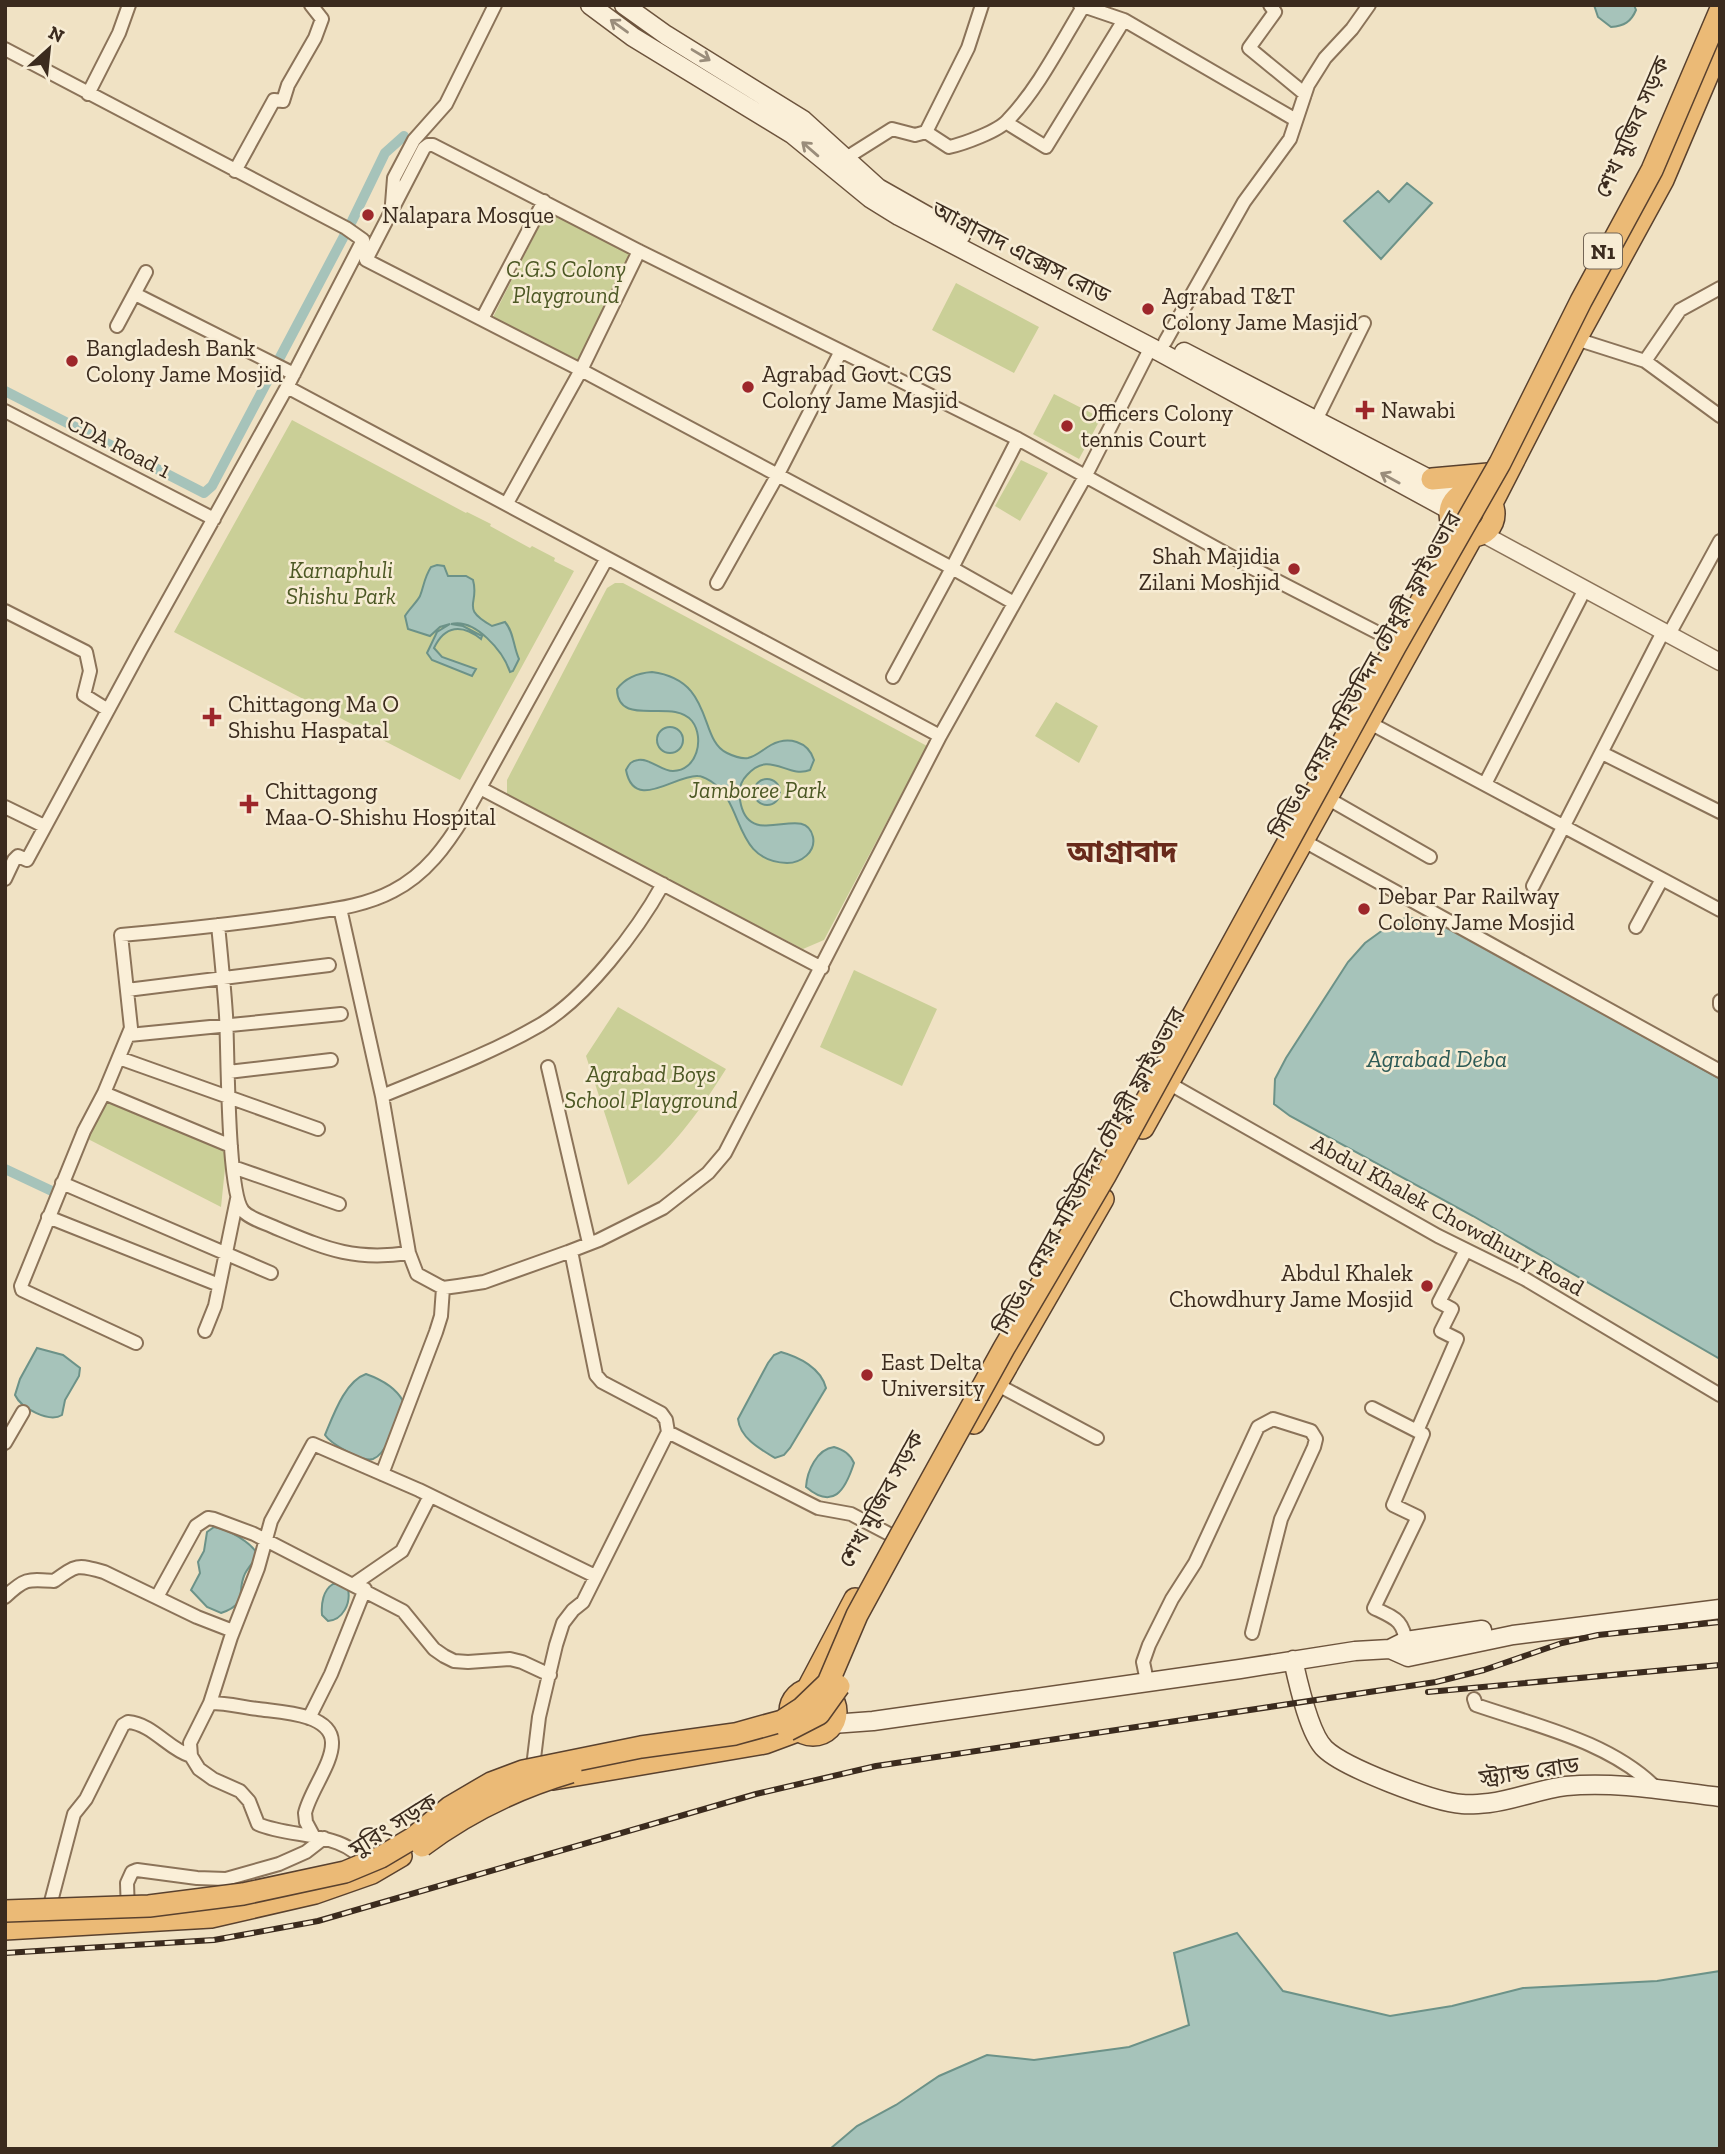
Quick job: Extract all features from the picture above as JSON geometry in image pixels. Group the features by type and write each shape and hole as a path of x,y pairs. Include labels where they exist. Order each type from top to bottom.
{"highway":[{"name":"শেখ মুজিব সড়ক","path":"807,1690 891,1535 1304,841 1368,722 1644,174 1690,61 1718,5"},
{"path":"5,1911 149,1906 243,1894 345,1872 381,1857 413,1838 450,1807 491,1783 536,1768 641,1747 735,1734 782,1721 802,1708 828,1683 857,1615 899,1538 1004,1348 1105,1175 1395,647 1500,463 1581,301 1652,170 1720,11"},
{"name":"শেখ মুজিব সড়ক","path":"831,1698 854,1637 996,1384 1394,641 1576,339 1663,180 1720,46"},
{"name":"সিডিএ মেয়র মহিউদ্দিন চৌধুরী ফ্লাইওভার","path":"5,1923 203,1913 315,1893 404,1860 437,1835 506,1794 569,1773 765,1738 803,1724 819,1714 842,1682 859,1639 892,1571 1146,1127 1292,858 1485,516 1581,325 1677,145 1720,46"},
{"path":"1432,479 1474,511"},
{"path":"807,1690 821,1690 831,1698 836,1711 828,1729 815,1734 800,1730 793,1722 790,1709 796,1697 807,1690"},
{"name":"মুরিং সড়ক","path":"5,1929 211,1917 315,1893 372,1873 394,1861 461,1814 503,1791 531,1782 765,1743 800,1730"}],"main road":[{"name":"আগ্রাবাদ এক্সেস রোড","path":"590,5 633,37 847,167 901,203 1158,345 1474,511"},
{"name":"আগ্রাবাদ এক্সেস রোড","path":"624,5 666,35 803,120 847,167"},
{"name":"আগ্রাবাদ এক্সেস রোড","path":"1158,345 1432,479 1474,511"},
{"path":"1401,1649 1611,1612 1720,1601"},
{"path":"832,1724 873,1721 1355,1651 1401,1649 1720,1609"},
{"name":"স্ট্র্যান্ড রোড","path":"1293,1660 1303,1702 1324,1749 1339,1759 1385,1780 1461,1804 1490,1803 1565,1786 1658,1789 1720,1797"}],"street":[{"path":"88,94 129,5"},
{"path":"235,171 274,100 282,102 288,85 315,38 322,19 311,5"},
{"path":"5,49 346,228 361,239 373,239 393,201 394,178 414,140 446,104 495,5"},
{"path":"847,167 892,129 915,135 926,132 968,48 982,5"},
{"path":"1270,5 1275,12 1249,48 1305,94"},
{"path":"340,908 382,1096 409,1253 417,1274 443,1288 484,1282 571,1251 663,1208 708,1173 725,1153 940,736 1158,345 1244,202 1290,139 1308,85 1325,58 1352,29 1369,5"},
{"path":"926,132 949,147 1007,123 1054,56 1081,6 1124,20 1296,120"},
{"path":"1007,123 1046,147 1124,20"},
{"path":"1014,603 581,370 366,260 424,148 433,145 639,251 1018,439 1254,569 1394,641"},
{"path":"482,319 544,201"},
{"path":"5,878 18,856 27,860 287,387 361,239"},
{"path":"507,503 581,370 639,251"},
{"path":"117,326 146,271"},
{"path":"1646,361 1680,310 1720,288"},
{"path":"135,294 293,374"},
{"path":"1316,420 1364,323"},
{"path":"1576,339 1646,361 1720,416"},
{"path":"717,583 777,476 841,351"},
{"path":"287,387 940,736"},
{"name":"CDA Road 1","path":"5,411 214,519"},
{"path":"893,677 1018,439"},
{"path":"1474,511 1585,589 1720,651"},
{"path":"1474,511 1720,662"},
{"path":"1533,886 1668,629 1720,541"},
{"path":"136,1343 22,1290 22,1282 84,1130 104,1093 131,1028 121,935 218,925 361,905 394,891 430,866 449,841 480,788 607,558"},
{"path":"1485,784 1585,589"},
{"path":"5,611 86,652 90,671 84,695 108,710"},
{"path":"1368,722 1720,910"},
{"path":"1602,752 1720,812"},
{"path":"480,788 822,968"},
{"path":"1327,798 1430,857"},
{"path":"5,807 44,826"},
{"path":"1304,841 1720,1071"},
{"path":"1636,927 1662,879"},
{"path":"382,1096 486,1053 541,1024 564,1008 582,992 613,956 663,884"},
{"path":"218,925 231,1146 237,1199 242,1210 248,1215 344,1254 373,1257 409,1253"},
{"path":"127,990 328,965"},
{"path":"129,1035 341,1014"},
{"path":"119,1058 318,1129"},
{"path":"228,1072 331,1060"},
{"path":"548,1067 589,1243"},
{"name":"Abdul Khalek Chowdhury Road","path":"1161,1079 1362,1194 1525,1279 1720,1395"},
{"path":"104,1093 231,1146"},
{"path":"233,1167 339,1204"},
{"path":"62,1183 271,1273"},
{"path":"205,1331 215,1306 237,1199"},
{"path":"48,1217 219,1285"},
{"path":"1417,1431 1457,1339 1441,1331 1452,1309 1440,1302 1466,1250"},
{"path":"531,1782 539,1717 564,1623 583,1602 668,1432 666,1420 661,1413 602,1382 596,1375 571,1251"},
{"path":"382,1474 436,1332 441,1316 443,1288"},
{"path":"996,1384 1097,1438"},
{"path":"1372,1408 1423,1434 1393,1505 1419,1517 1374,1608 1396,1618 1404,1628 1401,1649"},
{"path":"5,1443 23,1412"},
{"path":"1147,1681 1143,1662 1149,1645 1195,1563 1258,1427 1273,1419 1311,1431 1316,1443 1281,1519 1252,1633"},
{"path":"668,1432 818,1508 850,1514 891,1535"},
{"path":"372,1873 365,1861 344,1846 319,1837 272,1830 258,1824 249,1801 240,1791 212,1779 198,1769 191,1756 190,1743 210,1703 233,1632 258,1568 271,1521 313,1444 430,1496 595,1576"},
{"path":"309,1718 331,1674 359,1587 402,1551 430,1496"},
{"path":"156,1597 196,1526 208,1518 224,1521 403,1611 433,1649 454,1661 510,1659 550,1675"},
{"path":"5,1597 23,1581 54,1581 69,1569 77,1567 104,1572 233,1632"},
{"path":"1474,1699 1476,1705 1583,1741 1641,1773 1658,1789"},
{"path":"210,1703 287,1712 309,1718 324,1726 331,1735 332,1743 305,1813 306,1822 319,1837"},
{"path":"46,1926 74,1814 86,1800 123,1725 134,1722 191,1756"},
{"path":"130,1923 127,1883 132,1872 137,1870 226,1879 279,1864 306,1852 319,1837"}],"green space":[{"name":"C.G.S Colony Playground","path":"552,201 639,245 579,363 492,319"},
{"path":"956,283 1039,327 1014,373 932,330"},
{"name":"Officers Colony tennis Court","path":"1054,394 1101,418 1079,459 1033,434"},
{"name":"Karnaphuli Shishu Park","path":"292,420 491,524 490,526 530,548 532,546 555,558 554,561 574,571 460,780 174,632"},
{"path":"1021,460 1048,473 1020,521 995,506"},
{"name":"Jamboree Park","path":"615,583 623,583 927,746 824,940 803,949 507,797 507,780 607,588"},
{"path":"1056,702 1098,726 1079,763 1035,736"},
{"path":"854,970 937,1009 902,1086 820,1047"},
{"name":"Agrabad Boys School Playground","path":"618,1007 726,1069 682,1132 628,1185 586,1056"},
{"path":"106,1099 227,1149 221,1207 86,1138"}],"water":[{"path":"1594,5 1634,5 1636,10 1626,23 1611,27 1598,17"},
{"path":"1407,183 1432,203 1381,259 1344,221 1378,191 1389,202"},
{"path":"444,566 448,576 466,576 473,580 473,610 482,620 492,626 505,622 508,626 519,659 513,671 510,672 495,646 478,631 469,626 451,624 463,626 482,636 481,639 467,631 454,629 443,635 434,648 442,657 476,669 472,676 432,660 427,653 437,632 450,624 440,627 430,636 408,629 405,616 420,596 431,567"},
{"path":"652,672 672,677 686,686 696,698 718,746 727,753 748,758 784,741 797,742 807,748 814,760 810,770 802,772 771,764 763,765 744,778 739,793 747,818 756,824 767,826 790,823 808,827 813,842 806,856 787,863 770,860 757,853 748,842 722,792 703,777 689,777 646,790 638,789 630,783 626,770 632,762 642,760 669,770 681,770 693,760 698,744 696,728 683,714 626,708 620,701 617,689 624,681"},
{"path":"670,727 679,731 683,740 679,749 670,753 661,749 657,740 661,731"},
{"path":"767,779 776,783 780,792 776,801 767,805 758,801 754,792 758,783"},
{"name":"Agrabad Deba","path":"1405,918 1425,918 1444,925 1720,1079 1720,1359 1473,1216 1290,1116 1274,1104 1275,1079 1348,962 1365,943"},
{"path":"37,1348 63,1355 80,1368 79,1376 65,1400 62,1415 56,1417 36,1413 23,1405 15,1395 20,1379"},
{"path":"781,1352 808,1364 819,1375 826,1388 790,1448 784,1455 775,1458 747,1437 738,1419 768,1363 774,1355"},
{"path":"366,1374 387,1384 403,1401 388,1442 373,1459 365,1459 345,1450 325,1435 346,1391"},
{"path":"834,1447 851,1457 854,1463 842,1489 831,1497 824,1497 806,1487 807,1481 818,1456"},
{"path":"214,1527 239,1537 258,1555 244,1576 238,1602 221,1613 207,1607 191,1590 200,1573 198,1562 204,1551 207,1532"},
{"path":"333,1584 348,1589 348,1600 342,1614 328,1621 322,1615 322,1602"},
{"path":"1237,1933 1283,1991 1390,2016 1452,2006 1523,1988 1657,1981 1720,1971 1720,2149 830,2149 857,2126 896,2105 939,2076 987,2055 1034,2060 1129,2047 1189,2025 1174,1953"}],"waterway":[{"path":"5,391 204,493 212,486 385,153 404,136"},
{"path":"5,1169 54,1192"}],"railway":[{"path":"5,1953 214,1940 318,1921 756,1794 876,1766 1436,1682 1484,1670 1562,1643 1598,1635 1720,1622"},
{"path":"1428,1692 1720,1665"}],"place":[{"name":"Nalapara Mosque","path":"368,215"},
{"name":"Agrabad T&T Colony Jame Masjid","path":"1148,309"},
{"name":"Bangladesh Bank Colony Jame Mosjid","path":"72,361"},
{"name":"Agrabad Govt. CGS Colony Jame Masjid","path":"748,387"},
{"name":"Nawabi","path":"1365,410"},
{"name":"Officers Colony tennis Court","path":"1067,426"},
{"name":"Shah Majidia Zilani Moshjid","path":"1294,569"},
{"name":"Chittagong Ma O Shishu Haspatal","path":"212,717"},
{"name":"Chittagong Maa-O-Shishu Hospital","path":"249,804"},
{"name":"Debar Par Railway Colony Jame Mosjid","path":"1364,909"},
{"name":"Abdul Khalek Chowdhury Jame Mosjid","path":"1427,1286"},
{"name":"East Delta University","path":"867,1375"}],"district":[{"name":"আগ্রাবাদ","path":"1122,852"}]}
